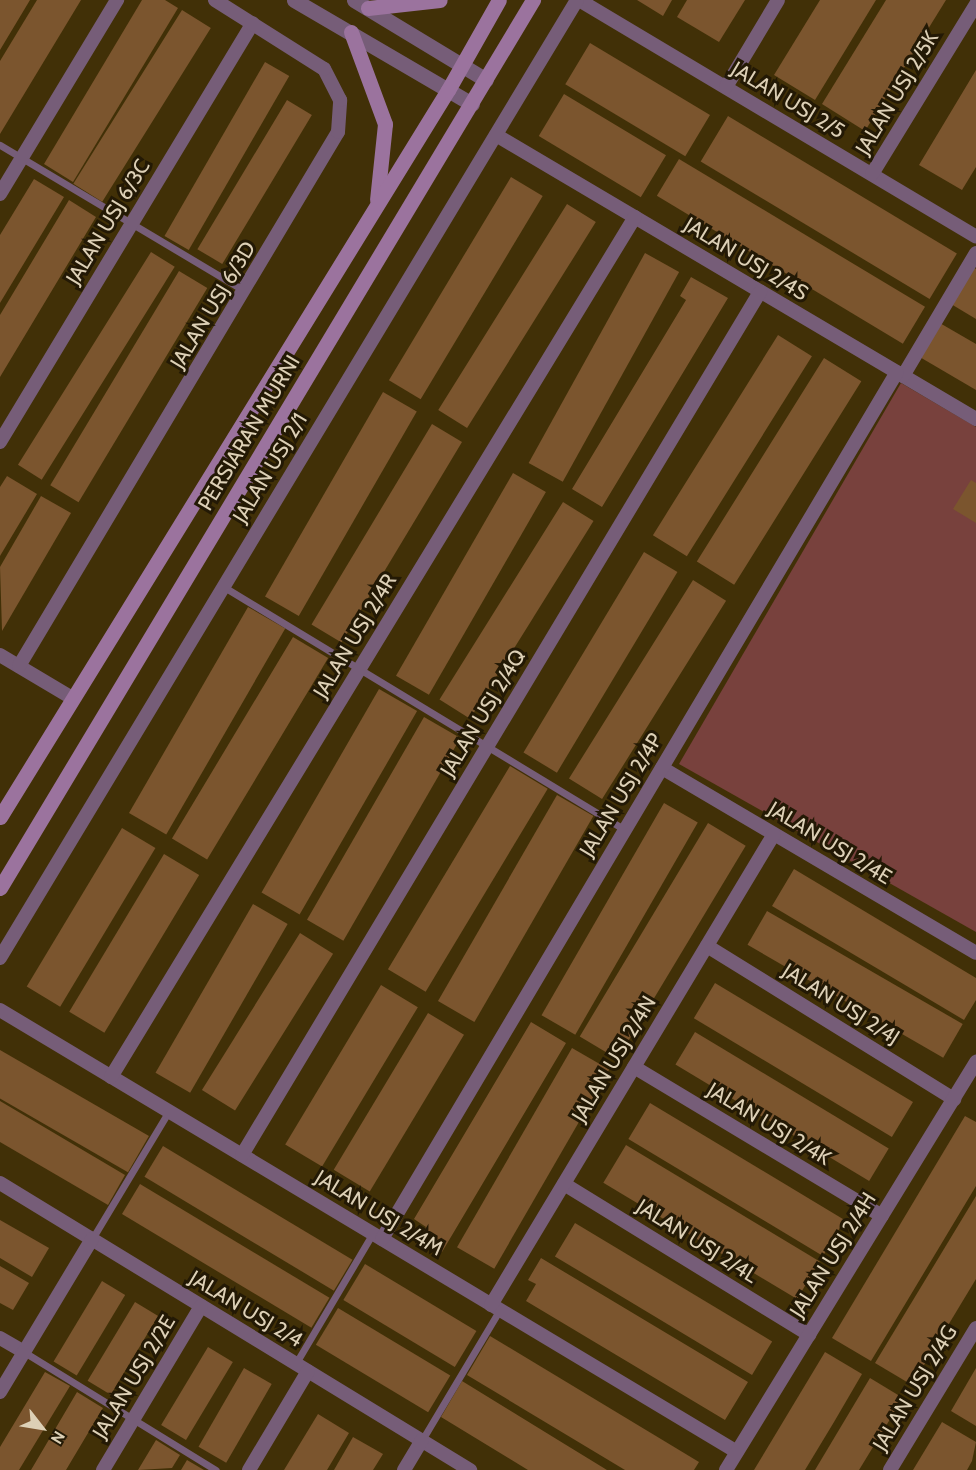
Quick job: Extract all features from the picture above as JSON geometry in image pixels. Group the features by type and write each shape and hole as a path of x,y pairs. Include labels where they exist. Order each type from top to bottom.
{"main road":[{"path":"368,8 440,0"},
{"name":"PERSIARAN MURNI","path":"0,817 448,90 499,0"},
{"name":"PERSIARAN MURNI","path":"0,888 533,0"},
{"path":"351,32 385,124 376,206"}],"street":[{"path":"0,194 117,0"},
{"name":"JALAN USJ 6/3D","path":"19,666 330,151 341,115 340,100 324,69 215,0"},
{"path":"294,0 472,104"},
{"path":"354,0 486,80"},
{"name":"JALAN USJ 2/5","path":"578,0 976,237"},
{"name":"JALAN USJ 2/1","path":"0,958 578,0"},
{"path":"726,87 778,0"},
{"name":"JALAN USJ 2/5K","path":"872,174 976,4"},
{"name":"JALAN USJ 6/3C","path":"0,442 253,23"},
{"name":"JALAN USJ 2/4S","path":"496,135 976,419"},
{"name":"JALAN USJ 2/4R","path":"111,1077 635,217"},
{"name":"JALAN USJ 2/4P","path":"377,1236 900,374 976,253"},
{"name":"JALAN USJ 2/4Q","path":"242,1155 760,291"},
{"path":"0,655 72,698"},
{"name":"JALAN USJ 2/4E","path":"662,768 976,953"},
{"name":"JALAN USJ 2/4N","path":"495,1307 564,1184 774,834"},
{"name":"JALAN USJ 2/4J","path":"707,946 954,1099"},
{"name":"JALAN USJ 2/4M","path":"0,1010 737,1452"},
{"name":"JALAN USJ 2/4H","path":"726,1470 976,1062"},
{"name":"JALAN USJ 2/4K","path":"634,1067 882,1216"},
{"name":"JALAN USJ 2/4","path":"0,1183 470,1470"},
{"name":"JALAN USJ 2/4L","path":"564,1184 809,1335"},
{"path":"0,1392 92,1239"},
{"name":"JALAN USJ 2/2E","path":"103,1470 201,1306"},
{"name":"JALAN USJ 2/4G","path":"890,1470 976,1328"},
{"path":"0,1338 24,1352"},
{"path":"249,1470 308,1371"},
{"path":"404,1470 422,1440"}],"lane":[{"path":"0,145 245,291"},
{"path":"224,586 625,830"},
{"path":"92,1239 169,1111"},
{"path":"296,1363 377,1236"},
{"path":"422,1440 495,1307"},
{"path":"24,1352 216,1470"}],"shaded area":[{"path":"901,383 976,427 976,932 679,764"}],"building":[{"path":"0,0 30,0 0,50"},
{"path":"37,0 81,0 0,134 0,61"},
{"path":"142,0 165,0 178,8 73,182 44,164"},
{"path":"637,0 672,0 663,16"},
{"path":"687,0 745,0 719,42 677,17"},
{"path":"820,0 876,0 815,100 774,75"},
{"path":"886,0 946,0 865,131 822,104"},
{"path":"182,10 211,28 102,202 73,184"},
{"path":"590,43 710,115 685,156 565,84"},
{"path":"265,62 289,76 189,250 165,236"},
{"path":"976,70 976,167 962,190 919,165"},
{"path":"564,94 666,155 641,197 539,136"},
{"path":"287,100 312,115 222,264 197,249"},
{"path":"728,116 957,254 930,299 701,161"},
{"path":"679,159 925,307 903,344 657,196"},
{"path":"511,177 543,196 421,399 389,380"},
{"path":"34,179 64,197 0,303 0,235"},
{"path":"69,200 96,217 0,377 0,315"},
{"path":"567,204 596,222 467,428 438,410"},
{"path":"151,252 175,267 42,480 18,465"},
{"path":"645,253 679,272 563,482 529,463"},
{"path":"973,267 976,269 976,319 951,304"},
{"path":"179,271 207,288 79,502 50,485"},
{"path":"691,277 728,298 602,507 572,489 686,300 680,296"},
{"path":"938,322 976,344 976,390 918,356"},
{"path":"778,335 812,356 687,556 653,535"},
{"path":"824,358 861,381 734,585 697,562"},
{"path":"383,392 417,412 299,616 265,596"},
{"path":"432,424 462,442 341,643 311,625"},
{"path":"513,473 546,492 429,695 396,676"},
{"path":"7,476 37,494 0,556 0,487"},
{"path":"971,480 976,483 976,523 953,509"},
{"path":"41,496 71,513 2,631 0,567"},
{"path":"563,502 594,521 470,719 440,700"},
{"path":"644,552 677,572 557,773 523,753"},
{"path":"693,580 726,601 602,799 569,778"},
{"path":"248,607 285,628 166,835 129,813"},
{"path":"293,637 328,658 207,860 172,838"},
{"path":"379,689 417,711 300,915 262,893"},
{"path":"424,717 460,738 343,941 307,920"},
{"path":"510,766 548,789 426,992 388,969"},
{"path":"557,795 593,816 474,1022 438,1001"},
{"path":"664,803 698,822 575,1035 542,1015"},
{"path":"708,823 746,846 617,1059 580,1036"},
{"path":"122,828 155,848 60,1007 27,987"},
{"path":"164,854 199,875 104,1033 69,1012"},
{"path":"794,869 976,978 976,1000 964,1020 772,906"},
{"path":"253,904 288,924 190,1093 156,1073"},
{"path":"767,911 963,1024 943,1058 748,945"},
{"path":"300,933 333,954 235,1111 202,1090"},
{"path":"715,983 913,1102 892,1137 694,1018"},
{"path":"381,985 418,1007 322,1167 285,1144"},
{"path":"428,1013 464,1035 370,1191 334,1170"},
{"path":"531,1022 566,1043 442,1252 419,1238 426,1227 414,1219"},
{"path":"695,1032 889,1148 869,1181 675,1065"},
{"path":"572,1048 609,1070 494,1269 457,1247"},
{"path":"0,1050 149,1136 128,1172 0,1098"},
{"path":"0,1101 125,1175 108,1205 0,1142"},
{"path":"650,1103 845,1220 823,1256 628,1139"},
{"path":"965,1116 976,1122 976,1186 871,1361 832,1338"},
{"path":"626,1145 820,1261 797,1299 603,1183"},
{"path":"163,1146 352,1260 334,1291 144,1177"},
{"path":"140,1184 329,1298 311,1328 122,1214"},
{"path":"976,1196 976,1279 912,1385 875,1363"},
{"path":"0,1220 49,1248 32,1277 0,1258"},
{"path":"575,1223 772,1341 752,1375 555,1256"},
{"path":"541,1258 748,1382 725,1420 526,1301 536,1284 528,1280"},
{"path":"365,1264 476,1331 455,1367 343,1300"},
{"path":"0,1266 29,1283 13,1310 0,1303"},
{"path":"102,1281 125,1295 77,1375 54,1362"},
{"path":"135,1302 158,1316 111,1395 88,1381"},
{"path":"338,1308 450,1375 428,1412 316,1345"},
{"path":"490,1336 699,1462 694,1470 625,1470 467,1375"},
{"path":"208,1347 233,1362 186,1440 161,1425"},
{"path":"825,1352 862,1374 834,1422 805,1470 754,1470"},
{"path":"244,1368 272,1384 226,1463 198,1447"},
{"path":"976,1368 976,1426 951,1411"},
{"path":"45,1372 70,1386 19,1470 0,1470 0,1447"},
{"path":"870,1378 903,1398 859,1470 815,1470"},
{"path":"462,1381 607,1470 528,1470 441,1417"},
{"path":"77,1392 103,1408 66,1470 31,1470"},
{"path":"318,1414 349,1433 327,1470 284,1470"},
{"path":"942,1422 976,1442 972,1461 967,1470 913,1470"},
{"path":"353,1437 383,1454 373,1470 334,1470"},
{"path":"156,1440 180,1455 172,1468 138,1470"},
{"path":"187,1460 204,1470 181,1470"}]}
